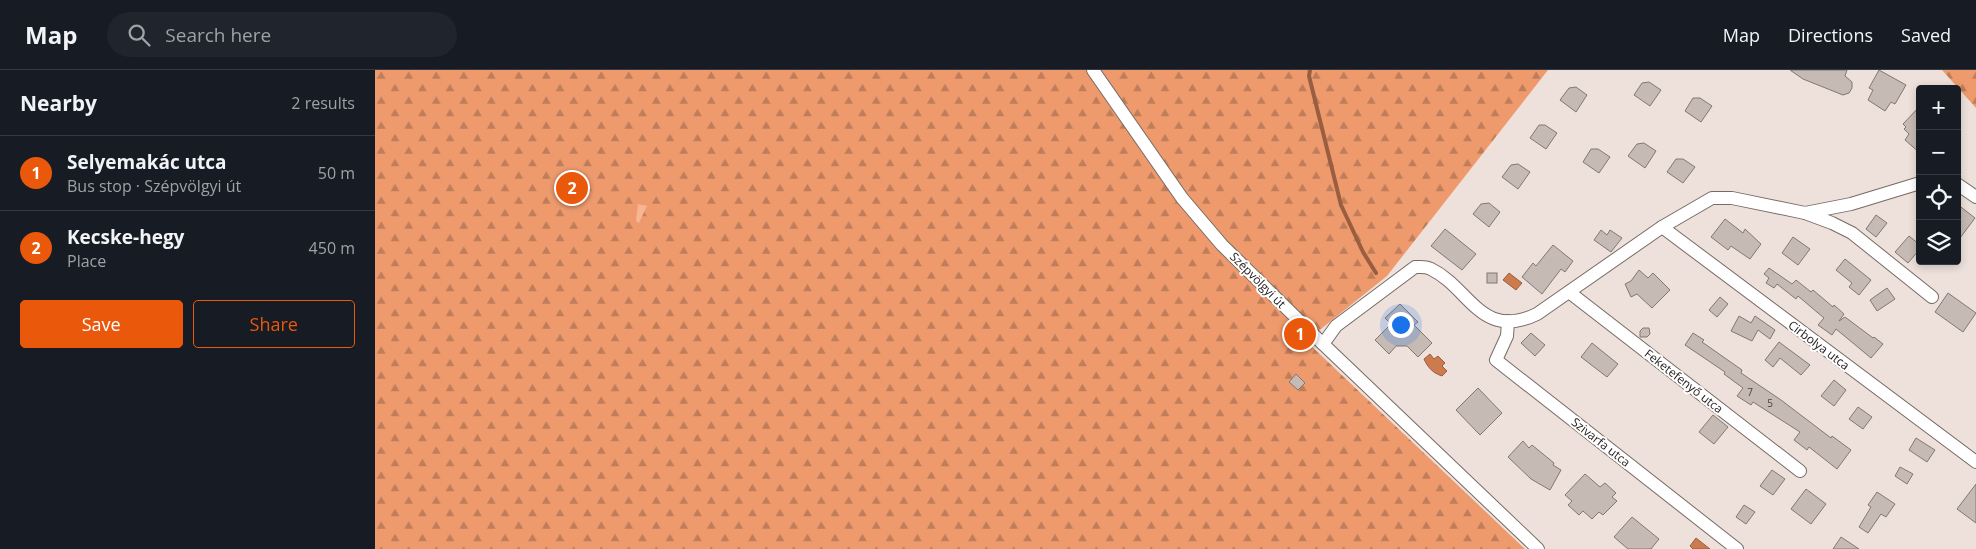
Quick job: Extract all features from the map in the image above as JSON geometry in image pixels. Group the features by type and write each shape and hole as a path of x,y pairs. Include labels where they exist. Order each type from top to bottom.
{"street":[{"name":"Szépvölgyi út","path":"1093,70 1182,198 1222,245 1537,549"},
{"path":"1805,212 1851,204 1916,184"},
{"path":"1961,187 1976,197"},
{"path":"1323,344 1336,326 1415,267 1430,268 1446,279 1473,305 1492,318 1508,321 1523,320 1537,314 1662,227 1712,198 1732,198 1805,212 1832,223 1852,233 1932,297"},
{"name":"Cirbolya utca","path":"1662,227 1976,462"},
{"name":"Feketefenyő utca","path":"1569,292 1800,471"},
{"name":"Szivarfa utca","path":"1508,321 1507,336 1496,360 1737,549"}],"green space":[{"path":"375,70 1548,70 1387,276 1306,341 1525,549 375,549"},
{"path":"1942,70 1976,70 1976,108 1961,91 1961,85 1955,85"},
{"path":"638,204 647,206 639,223 636,221"}],"shaded area":[{"path":"1509,273 1522,283 1516,290 1503,280"},
{"path":"1430,354 1434,359 1438,356 1445,363 1442,366 1447,371 1442,376 1433,372 1424,359"},
{"path":"1696,538 1710,549 1693,549 1690,546"}],"building":[{"path":"1790,70 1847,70 1845,76 1852,82 1852,88 1849,93 1843,95 1803,79"},
{"path":"1879,70 1906,85 1895,104 1891,102 1885,111 1868,100 1873,90 1869,88"},
{"path":"1649,82 1661,90 1650,106 1634,95 1642,83"},
{"path":"1576,87 1587,95 1576,112 1560,100 1569,88"},
{"path":"1693,98 1700,98 1712,106 1701,122 1685,111"},
{"path":"1916,110 1916,150 1905,140 1909,134 1904,129 1906,127 1903,124"},
{"path":"1539,125 1545,125 1557,133 1546,149 1530,138"},
{"path":"1644,143 1656,151 1645,168 1628,156 1637,144"},
{"path":"1591,149 1598,149 1610,157 1599,173 1583,162"},
{"path":"1676,159 1683,159 1695,167 1683,183 1667,172"},
{"path":"1518,164 1530,172 1518,189 1502,177 1511,165"},
{"path":"1489,203 1500,212 1489,227 1473,214 1481,204"},
{"path":"1961,207 1975,218 1961,237"},
{"path":"1876,215 1887,223 1876,237 1866,229"},
{"path":"1725,219 1743,233 1745,229 1761,244 1750,259 1731,246 1728,250 1711,237"},
{"path":"1445,229 1476,254 1462,270 1431,246"},
{"path":"1601,230 1607,235 1610,230 1622,238 1611,252 1594,240"},
{"path":"1909,236 1916,242 1916,254 1908,263 1895,252"},
{"path":"1793,237 1810,249 1798,265 1782,253"},
{"path":"1553,245 1573,261 1565,272 1561,269 1542,294 1522,277 1533,263 1536,266"},
{"path":"1845,259 1871,280 1859,295 1849,287 1852,283 1836,270"},
{"path":"1769,268 1792,284 1796,280 1811,292 1813,290 1844,314 1839,321 1845,317 1883,344 1871,358 1836,329 1832,335 1818,325 1824,318 1798,296 1796,299 1777,284 1774,288 1766,283 1769,278 1764,274"},
{"path":"1639,270 1648,278 1653,273 1670,290 1652,308 1637,294 1631,297 1625,284 1631,281"},
{"path":"1487,273 1497,273 1497,283 1487,283"},
{"path":"1887,288 1895,299 1877,311 1870,300"},
{"path":"1948,293 1976,313 1963,332 1935,312"},
{"path":"1720,297 1728,304 1717,317 1709,310"},
{"path":"1400,304 1418,322 1414,325 1432,343 1418,357 1407,346 1396,346 1389,354 1375,340 1391,324 1385,318"},
{"path":"1739,316 1751,323 1755,316 1775,330 1770,339 1758,330 1752,341 1731,331"},
{"path":"1643,328 1649,328 1650,334 1647,337 1640,337 1640,331"},
{"path":"1531,333 1545,345 1535,356 1521,343"},
{"path":"1693,333 1704,340 1702,342 1742,370 1741,373 1781,400 1831,438 1832,436 1851,450 1837,469 1809,447 1807,450 1794,440 1800,432 1753,402 1751,405 1737,396 1743,388 1724,374 1725,372 1685,345"},
{"path":"1779,342 1810,365 1801,375 1780,358 1773,367 1765,360"},
{"path":"1592,343 1618,364 1607,377 1581,357"},
{"path":"1296,374 1305,383 1298,390 1289,382"},
{"path":"1834,380 1846,390 1834,406 1821,396"},
{"path":"1478,388 1502,413 1480,435 1456,410"},
{"path":"1858,407 1872,417 1863,429 1849,419"},
{"path":"1713,415 1728,427 1714,444 1699,432"},
{"path":"1916,438 1935,450 1927,462 1909,450"},
{"path":"1523,441 1529,448 1532,445 1561,470 1550,490 1531,479 1508,457"},
{"path":"1900,467 1913,474 1907,484 1895,476"},
{"path":"1772,470 1785,479 1773,495 1760,486"},
{"path":"1585,474 1600,487 1605,483 1616,493 1612,497 1617,501 1603,515 1599,512 1592,519 1583,511 1579,515 1568,505 1572,501 1565,495"},
{"path":"1976,484 1976,523 1957,509"},
{"path":"1806,489 1826,504 1811,524 1791,509"},
{"path":"1877,492 1895,504 1886,517 1881,514 1868,533 1859,527 1871,507 1868,505"},
{"path":"1744,505 1755,512 1746,524 1736,517"},
{"path":"1632,517 1659,539 1651,549 1628,549 1614,537"},
{"path":"1841,537 1859,549 1833,549"}],"waterway":[{"path":"1310,70 1309,76 1341,205 1363,252 1376,273"}],"place":[{"name":"Kecske-hegy","path":"572,188"},
{"name":"Selyemakác utca","path":"1300,334"}]}
